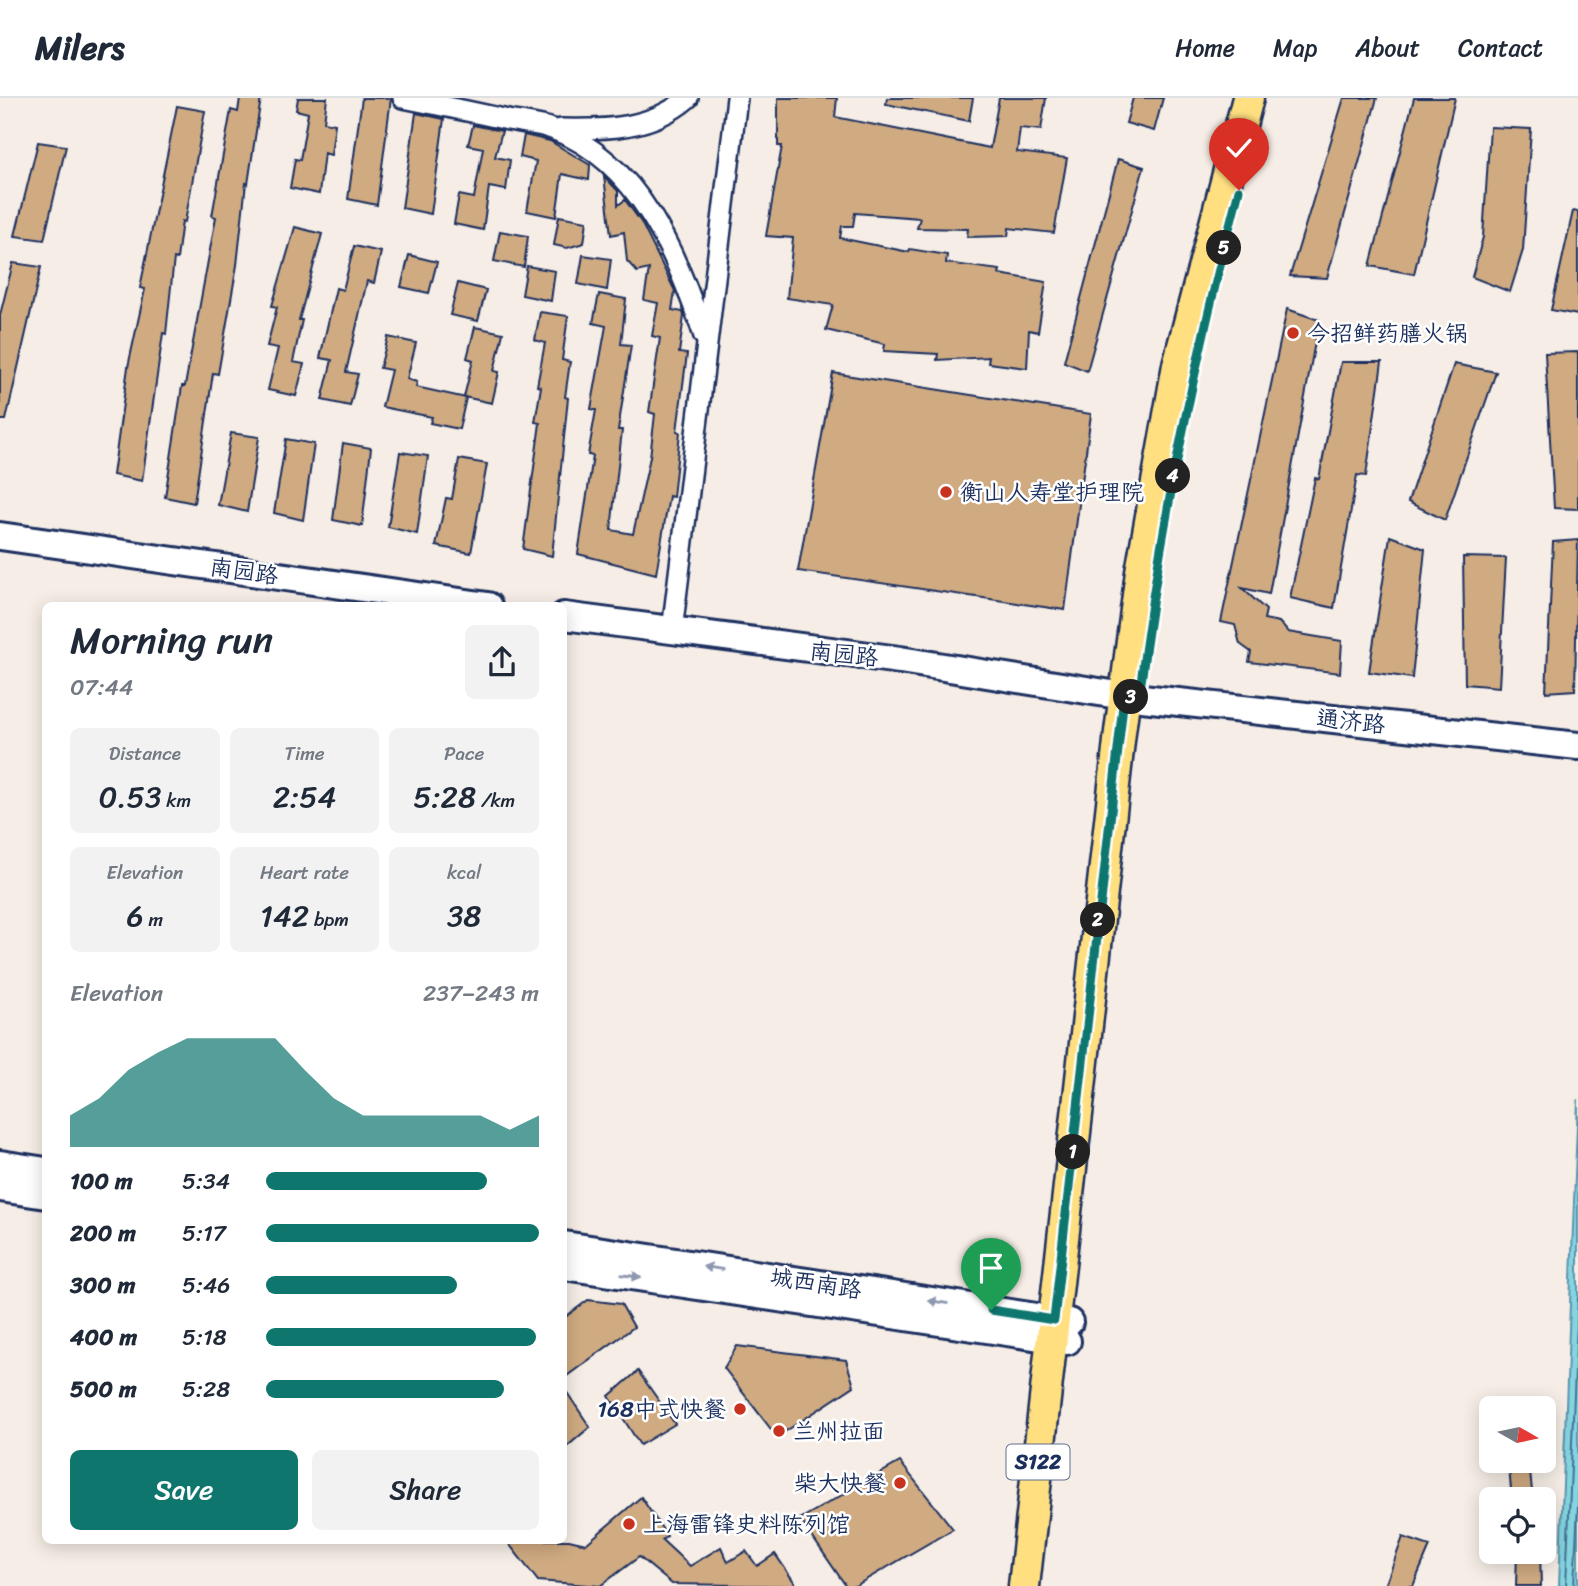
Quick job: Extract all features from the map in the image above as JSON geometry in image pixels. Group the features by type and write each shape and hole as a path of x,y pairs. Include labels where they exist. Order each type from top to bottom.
{"main road":[{"name":"S122","path":"1024,1586 1060,1331 1132,697 1141,572 1178,365 1248,98"},
{"name":"S122","path":"1132,697 1187,400 1263,98"},
{"name":"S122","path":"1040,1586 1060,1331"}],"street":[{"path":"403,98 553,129 592,130 646,122 672,111 688,98"},
{"path":"672,631 737,98"},
{"path":"553,129 588,145 604,158 639,199 675,260 706,343"},
{"name":"南园路","path":"0,536 460,602"},
{"name":"南园路","path":"567,616 900,660 1132,697"},
{"name":"通济路","path":"1132,697 1578,746"},
{"path":"0,1164 42,1170"},
{"path":"0,1188 42,1194"},
{"name":"城西南路","path":"567,1246 1060,1331"},
{"name":"城西南路","path":"567,1266 1060,1331"}],"water":[{"path":"1578,1099 1578,1586 1559,1586"}],"building":[{"path":"240,98 261,98 248,184 246,183 237,265 218,374 213,373 194,503 165,497 182,386 185,386 216,217 212,216 231,110 238,112"},
{"path":"298,98 327,98 324,122 335,124 331,155 324,153 319,194 290,188 295,159 300,160 308,113 296,110"},
{"path":"362,98 391,98 377,205 348,199"},
{"path":"778,98 837,98 835,117 990,148 999,98 1046,98 1041,130 1020,128 1017,152 1067,158 1054,233 1009,228 1008,236 967,237 968,229 917,228 920,218 855,213 853,226 842,226 840,238 909,252 910,249 947,255 946,263 1000,270 999,274 1046,282 1038,332 1029,330 1027,368 988,363 989,357 937,360 938,354 884,351 885,344 826,330 833,305 787,298 793,238 766,236 782,146 778,146"},
{"path":"887,98 973,98 969,121 886,104"},
{"path":"1133,98 1163,98 1154,131 1126,123"},
{"path":"1344,98 1377,98 1327,278 1290,276"},
{"path":"1414,98 1455,98 1414,274 1370,266"},
{"path":"177,106 205,111 185,222 182,221 177,259 174,258 166,334 163,333 142,481 113,475 128,367 145,289 140,288"},
{"path":"416,113 444,119 431,214 402,208"},
{"path":"473,125 502,131 495,157 510,160 506,190 489,187 483,230 454,224 459,195 474,198 483,148 468,145"},
{"path":"1490,127 1531,129 1523,250 1510,292 1472,277 1483,237"},
{"path":"524,135 550,141 590,165 589,180 562,174 556,217 527,211 536,161 520,157"},
{"path":"38,142 66,146 44,240 15,236"},
{"path":"1118,159 1144,167 1087,371 1064,362"},
{"path":"604,176 618,191 618,205 625,200 641,222 675,291 672,310 683,312 684,316 679,353 687,354 677,431 680,432 673,497 669,496 656,574 578,554 593,456 588,455 596,410 591,409 606,326 593,323 599,294 626,299 621,344 631,345 618,430 622,430 611,530 633,534 650,457 655,414 649,412 660,338 652,336 658,303 644,300 649,269 637,272 627,261 624,232 611,235"},
{"path":"1573,211 1578,212 1578,315 1551,310"},
{"path":"559,216 587,221 584,243 567,248 554,245"},
{"path":"295,227 322,234 299,320 302,320 293,362 304,364 296,396 268,390 278,348 267,346 277,307 272,306"},
{"path":"500,231 528,236 524,267 494,261"},
{"path":"354,246 381,252 374,283 367,281 346,372 358,374 350,406 322,400 332,360 320,358 336,288 343,290"},
{"path":"409,255 437,262 429,293 401,287"},
{"path":"583,255 611,259 607,290 578,284"},
{"path":"13,263 41,267 6,420 0,420 0,315"},
{"path":"527,266 555,271 551,301 522,295"},
{"path":"458,283 486,290 478,321 450,315"},
{"path":"1287,309 1319,320 1269,594 1242,588 1266,610 1264,619 1279,622 1288,632 1342,641 1340,673 1249,662 1251,652 1240,644 1235,625 1221,622"},
{"path":"540,312 568,316 562,360 570,362 565,397 568,398 552,556 523,549 540,423 535,422 541,387 537,386 545,343 535,340"},
{"path":"475,327 503,333 494,371 499,372 492,403 464,397 473,360 467,358"},
{"path":"388,337 416,343 407,379 417,382 416,387 466,398 459,429 430,423 432,417 382,407 391,370 380,368"},
{"path":"1578,352 1578,509 1554,508 1545,353"},
{"path":"1341,362 1382,362 1366,476 1357,475 1334,608 1290,598 1315,478 1319,479"},
{"path":"1454,364 1496,372 1445,520 1408,502"},
{"name":"衡山人寿堂护理院","path":"833,373 1091,414 1065,610 798,571"},
{"path":"231,433 259,437 247,512 218,505"},
{"path":"286,439 314,444 303,520 274,513"},
{"path":"343,443 371,448 362,526 333,520"},
{"path":"400,452 428,456 417,534 388,527"},
{"path":"459,459 487,464 471,553 436,546 446,498 452,499"},
{"path":"1390,536 1425,549 1412,678 1369,672"},
{"path":"1578,540 1575,690 1546,692 1553,542"},
{"path":"1463,557 1506,558 1499,687 1465,684"},
{"path":"588,1300 621,1304 634,1327 567,1376 567,1316"},
{"path":"737,1346 846,1360 854,1386 777,1437 724,1368"},
{"path":"638,1371 675,1424 640,1445 609,1396"},
{"path":"567,1392 590,1427 567,1446"},
{"path":"900,1462 953,1529 855,1586 846,1586 800,1519"},
{"path":"1510,1474 1530,1474 1532,1487 1511,1487"},
{"path":"641,1497 667,1536 662,1540 690,1566 721,1547 728,1562 746,1551 757,1566 775,1554 797,1586 672,1584 639,1557 600,1586 538,1581 509,1544 567,1544 569,1540 586,1544"},
{"path":"1403,1537 1430,1546 1413,1586 1385,1586"},
{"path":"1517,1564 1540,1564 1541,1586 1516,1586"}],"place":[{"name":"今招鲜药膳火锅","path":"1293,333"},
{"name":"衡山人寿堂护理院","path":"946,492"},
{"name":"168中式快餐","path":"740,1409"},
{"name":"兰州拉面","path":"779,1431"},
{"name":"柴大快餐","path":"900,1483"},
{"name":"上海雷锋史料陈列馆","path":"629,1524"}],"route":[{"path":"991,1310 1054,1320 1124,696 1139,698 1156,575 1187,400 1239,190"}]}
